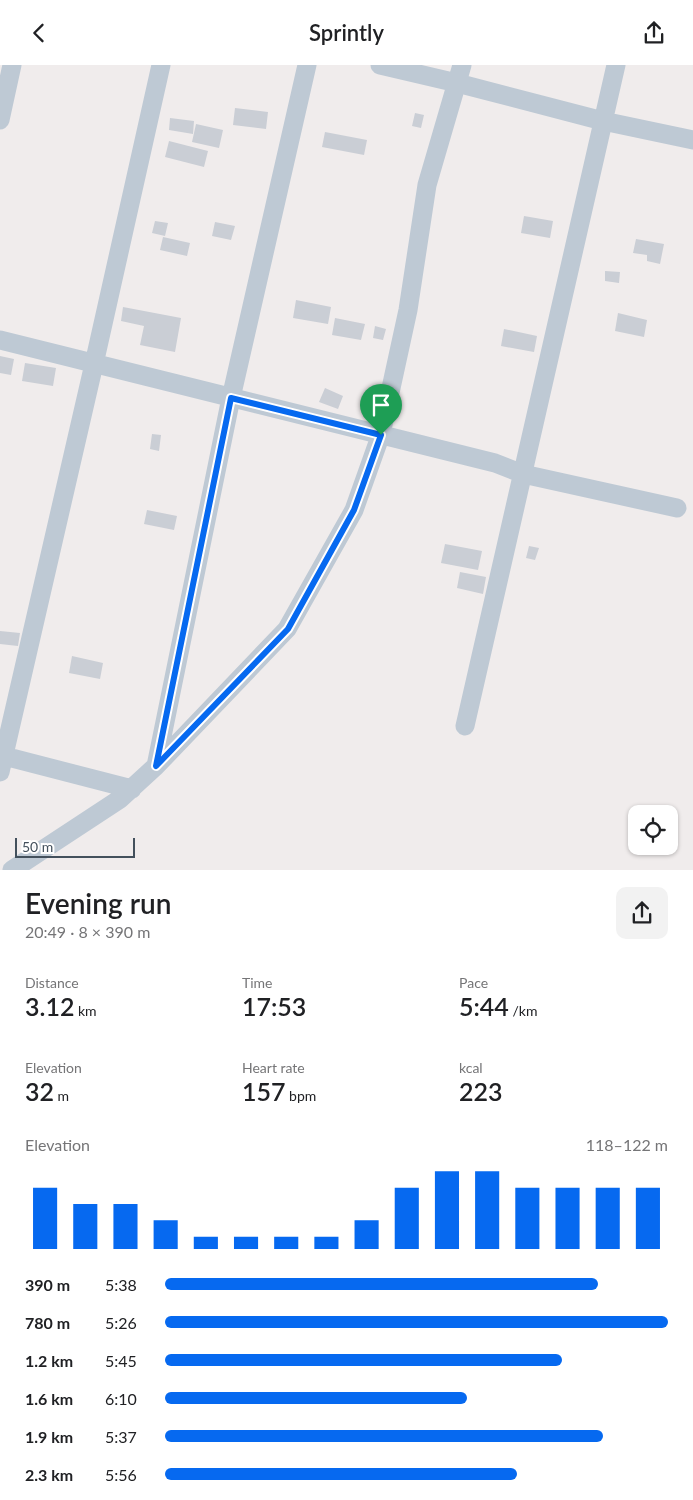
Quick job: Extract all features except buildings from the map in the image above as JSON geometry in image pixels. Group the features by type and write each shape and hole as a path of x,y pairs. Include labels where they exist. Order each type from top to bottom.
{"street":[{"path":"0,120 12,65"},
{"path":"132,789 1,761 161,65"},
{"path":"156,766 231,398 307,65"},
{"path":"380,65 459,74 603,121 693,140"},
{"path":"465,726 616,65"},
{"path":"12,870 120,799 132,789 288,629 354,510 381,435 408,310 427,185 459,74"},
{"path":"0,340 495,463 523,475 677,509"}],"route":[{"path":"231,398 381,435 354,510 288,629 156,766 231,398"}]}
